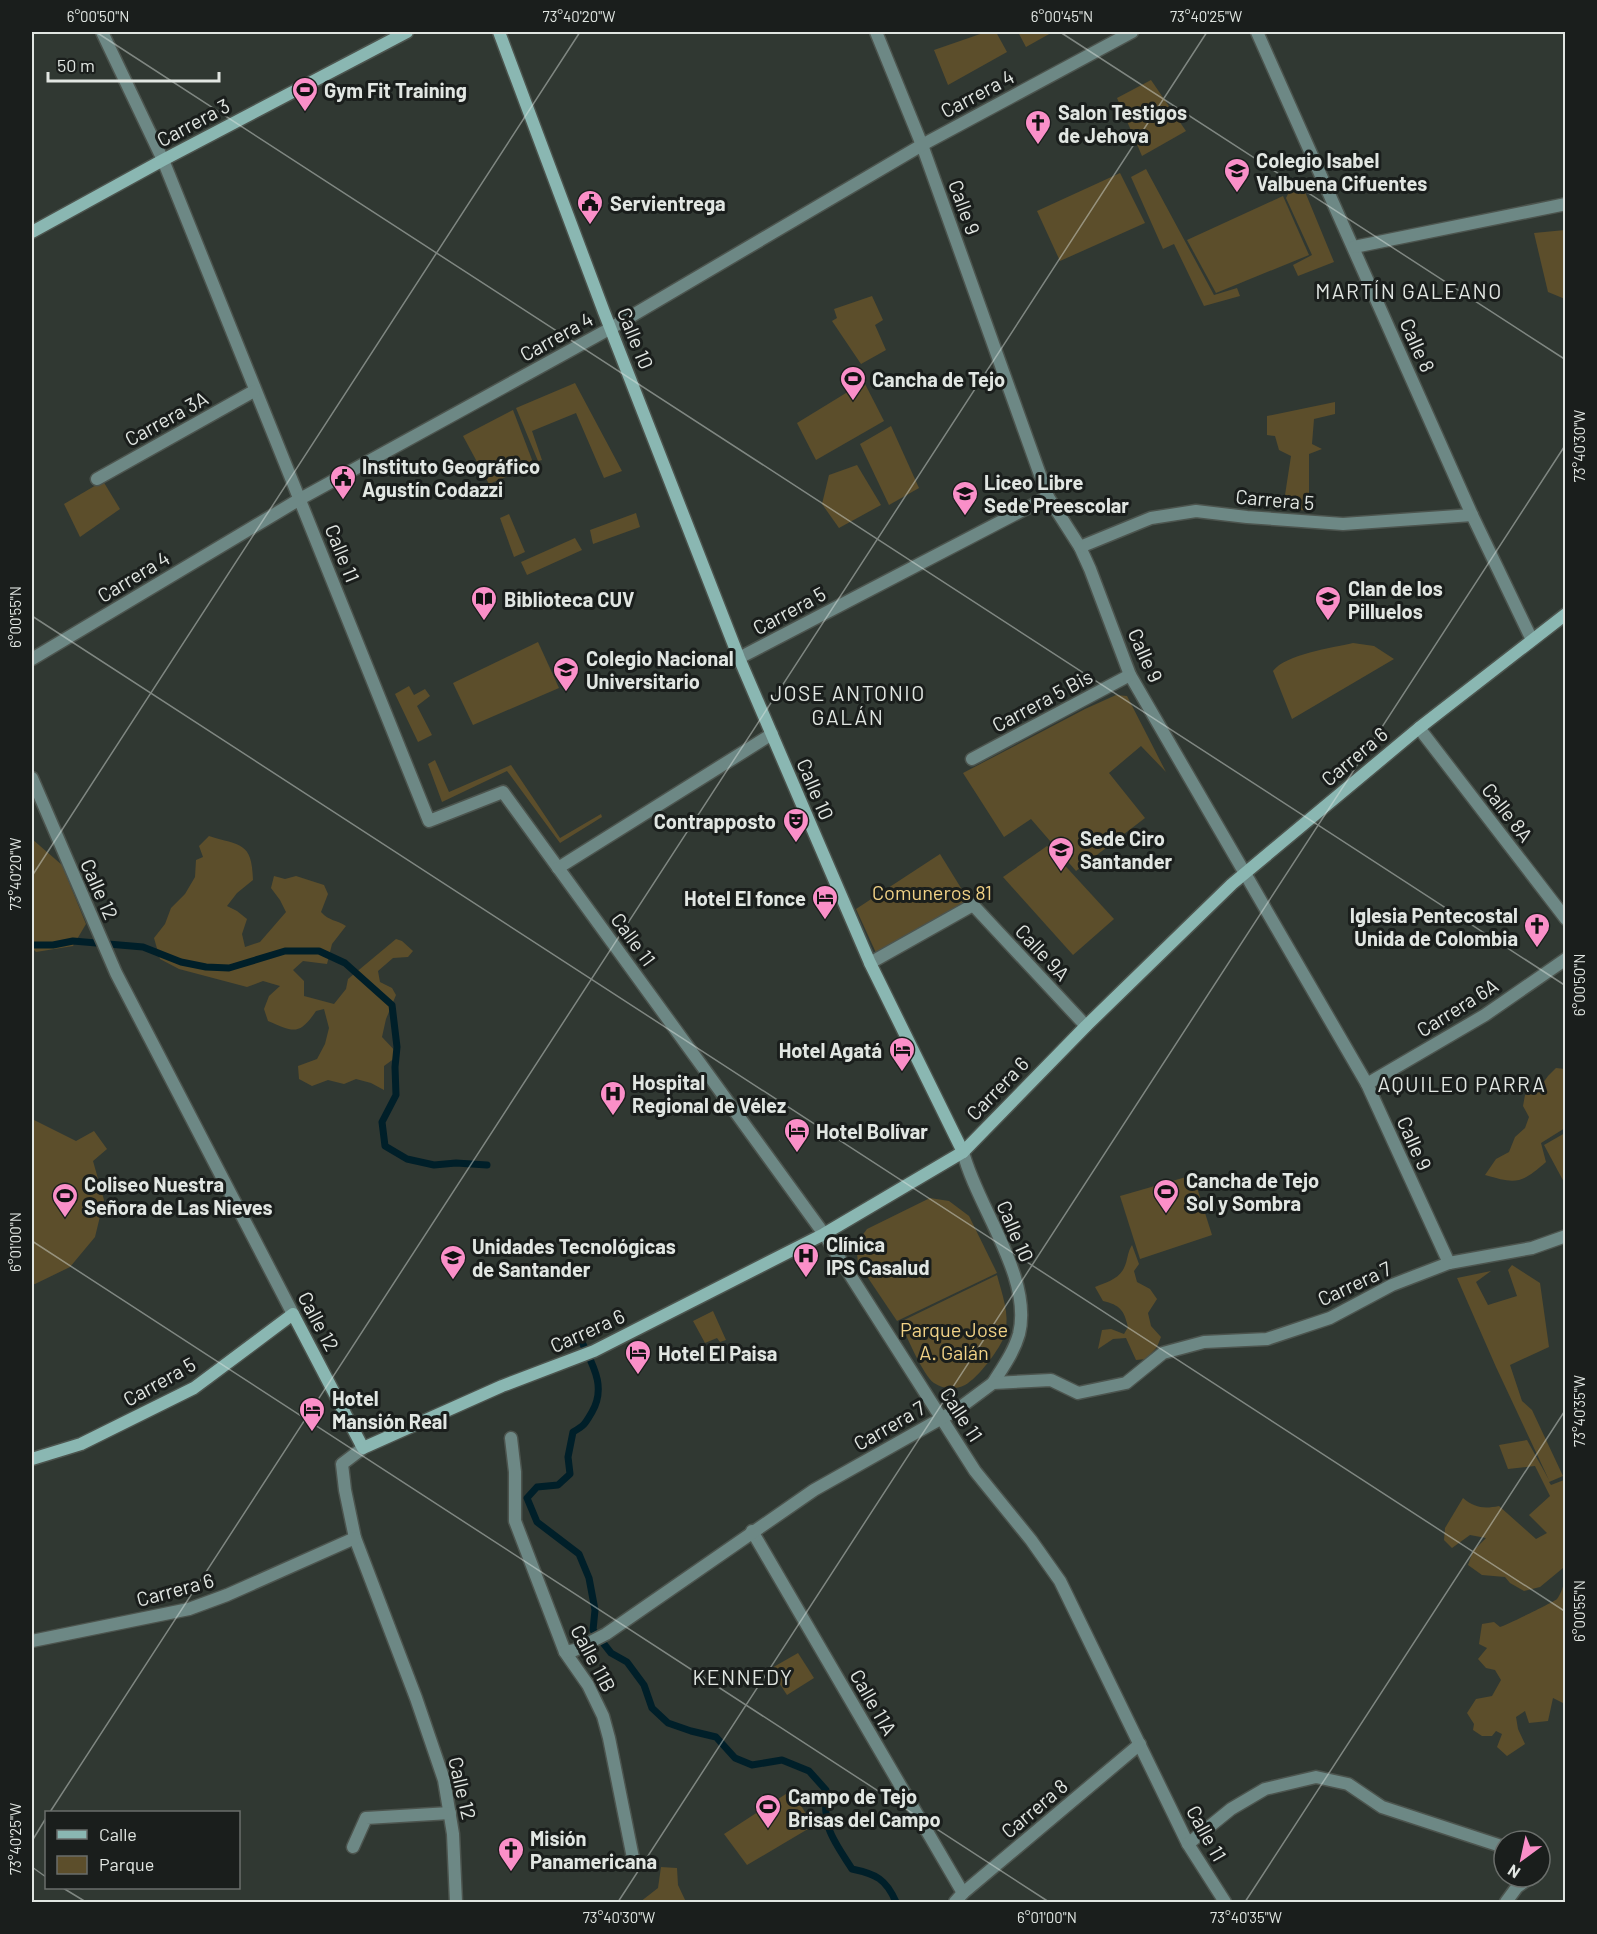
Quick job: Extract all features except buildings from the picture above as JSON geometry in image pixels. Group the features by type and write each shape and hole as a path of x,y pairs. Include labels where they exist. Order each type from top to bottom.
{"main road":[{"name":"Carrera 3","path":"32,232 163,160 407,32"},
{"name":"Calle 10","path":"499,32 739,658 870,963 963,1152"},
{"name":"Carrera 6","path":"363,1448 502,1386 594,1351 824,1234 963,1152 1086,1026 1245,872 1419,728 1566,614"},
{"name":"Calle 12","path":"293,1314 363,1448"},
{"name":"Carrera 5","path":"32,1459 81,1444 194,1388 293,1314"}],"street":[{"name":"Calle 11","path":"102,32 163,160 254,391 300,499 429,821 503,792 824,1234 975,1471 1031,1540 1060,1581 1188,1844 1226,1902"},
{"name":"Calle 9","path":"876,32 922,145 1048,497 1080,547 1130,675 1367,1084 1449,1263"},
{"name":"Carrera 4","path":"32,659 300,499 611,328 922,145 1132,32"},
{"name":"Calle 8","path":"1257,32 1472,515 1532,640"},
{"path":"1354,247 1566,204"},
{"name":"Carrera 3A","path":"96,480 254,391"},
{"name":"Carrera 5","path":"739,658 1048,497"},
{"name":"Carrera 5","path":"1080,547 1151,518 1196,511 1343,524 1472,515"},
{"name":"Carrera 5 Bis","path":"972,759 1130,675"},
{"name":"Calle 8A","path":"1419,728 1566,919"},
{"path":"558,868 772,735"},
{"name":"Calle 12","path":"32,778 116,973 293,1314"},
{"name":"Calle 9A","path":"870,963 973,905 1086,1026"},
{"name":"Carrera 6A","path":"1367,1084 1485,1015 1566,960"},
{"name":"Calle 10","path":"963,1152 968,1172 1009,1261 1017,1286 1021,1310 1019,1333 1013,1352 993,1383"},
{"name":"Carrera 7","path":"570,1651 606,1634 814,1490 975,1398 993,1383 1051,1380 1078,1393 1126,1383 1163,1353 1204,1342 1267,1339 1330,1318 1392,1285 1449,1263 1532,1248 1566,1236"},
{"name":"Calle 11B","path":"511,1438 515,1472 514,1521 570,1651 603,1716 634,1863"},
{"name":"Calle 12","path":"363,1448 342,1464 345,1490 355,1538 417,1698 444,1780 450,1813 456,1902"},
{"name":"Calle 11A","path":"752,1531 963,1893"},
{"name":"Carrera 6","path":"32,1641 189,1609 227,1595 355,1538"},
{"name":"Carrera 8","path":"955,1902 1140,1744"},
{"path":"1188,1844 1230,1809 1265,1789 1316,1777 1348,1784 1382,1807 1492,1843"},
{"path":"353,1847 366,1818 450,1813"},
{"path":"1506,1902 1516,1889"}],"green space":[{"path":"986,32 996,32 1007,52 948,85 934,50"},
{"path":"1018,32 1050,32 1051,33 1026,47"},
{"path":"1151,80 1186,131 1142,156 1117,98"},
{"path":"1146,169 1214,295 1237,288 1240,296 1204,306 1174,244 1163,249 1131,177"},
{"path":"1120,173 1145,223 1060,261 1037,211"},
{"path":"1301,182 1334,262 1298,276 1293,265 1312,255 1286,198 1292,186"},
{"path":"1283,196 1309,255 1216,293 1187,240"},
{"path":"1566,230 1565,299 1548,292 1534,233"},
{"path":"872,296 883,320 875,325 886,350 861,364 832,321 837,318 834,309"},
{"name":"Cancha de Tejo","path":"864,382 884,421 816,460 797,423"},
{"path":"575,383 622,471 604,478 576,413 532,431 542,460 538,461 516,408"},
{"path":"1335,402 1335,414 1314,419 1312,444 1322,449 1309,454 1309,511 1283,508 1291,456 1279,450 1275,436 1267,435 1267,416"},
{"path":"513,410 534,465 489,484 463,436"},
{"path":"891,426 919,488 889,505 860,444"},
{"path":"857,465 881,505 839,528 822,504 829,475"},
{"path":"103,481 120,509 80,537 64,504"},
{"path":"636,513 640,527 593,544 590,530"},
{"path":"509,514 525,552 514,557 500,518"},
{"path":"575,538 582,550 527,575 521,562"},
{"path":"538,642 559,688 473,725 453,683"},
{"path":"1353,643 1374,646 1394,659 1292,719 1273,671 1279,665 1298,656"},
{"path":"409,686 414,695 425,689 430,696 417,706 432,735 418,742 395,694"},
{"path":"1116,695 1127,696 1166,772 1141,746 1109,773 1145,818 1076,871 1031,819 1004,837 963,773"},
{"path":"435,760 449,792 511,765 560,838 601,814 602,817 560,843 507,771 442,802 428,764"},
{"path":"209,836 242,847 250,858 253,880 237,893 227,906 247,919 242,934 245,947 260,942 286,912 271,888 274,876 285,879 296,876 324,885 328,894 321,912 346,926 332,944 327,964 303,961 293,970 304,981 304,996 334,1004 346,989 348,979 396,939 402,941 413,951 408,957 393,958 378,971 380,982 392,988 396,995 386,1019 382,1037 399,1055 384,1066 384,1090 356,1079 344,1084 328,1080 312,1086 299,1079 298,1066 317,1059 325,1044 329,1028 324,1009 316,1011 300,1028 295,1030 284,1028 268,1021 264,1009 269,996 280,986 263,981 247,987 179,969 160,959 154,938 165,924 171,908 185,894 195,877 196,860 203,857 199,846"},
{"path":"32,839 62,865 86,924 73,946 36,952 32,948"},
{"path":"1047,846 1114,919 1073,955 1003,877"},
{"name":"Comuneros 81","path":"940,854 969,901 877,955 856,909"},
{"path":"1556,1068 1565,1069 1565,1128 1541,1143 1546,1162 1530,1175 1518,1180 1504,1180 1485,1175 1496,1159 1509,1152 1515,1137 1525,1128 1529,1117 1523,1106 1525,1095 1540,1087"},
{"name":"Coliseo Nuestra Señora de Las Nieves","path":"32,1119 76,1141 94,1131 107,1149 93,1161 104,1200 95,1237 70,1267 35,1284 32,1284"},
{"path":"1565,1133 1565,1184 1544,1145"},
{"name":"Cancha de Tejo Sol y Sombra","path":"1193,1175 1212,1235 1140,1259 1120,1196"},
{"path":"930,1198 949,1201 969,1216 997,1273 897,1321 858,1263 856,1244 867,1229"},
{"path":"1132,1245 1139,1264 1134,1271 1137,1282 1150,1289 1157,1299 1148,1313 1151,1326 1161,1337 1157,1347 1146,1359 1136,1360 1126,1338 1113,1339 1098,1349 1102,1330 1111,1329 1124,1334 1128,1327 1120,1309 1114,1304 1103,1301 1095,1287 1122,1272"},
{"path":"1512,1265 1540,1283 1549,1347 1510,1365 1522,1401 1532,1410 1563,1476 1549,1482 1551,1485 1564,1480 1566,1482 1565,1568 1540,1587 1524,1591 1510,1583 1505,1577 1482,1575 1468,1565 1473,1551 1486,1538 1470,1535 1452,1548 1444,1540 1445,1528 1463,1498 1480,1507 1499,1506 1536,1539 1547,1533 1529,1515 1550,1496 1535,1466 1508,1469 1499,1445 1527,1440 1549,1480 1457,1278 1491,1271 1476,1282 1488,1305 1517,1296 1508,1270"},
{"name":"Parque Jose A. Galán","path":"997,1275 1006,1312 1005,1334 999,1347 976,1376 965,1385 945,1388 934,1383 915,1355 900,1322"},
{"path":"713,1311 726,1340 720,1342 717,1338 705,1343 693,1321"},
{"path":"1565,1581 1565,1704 1553,1698 1548,1721 1529,1723 1525,1711 1516,1717 1518,1729 1525,1744 1507,1756 1497,1747 1502,1734 1496,1731 1492,1736 1482,1736 1473,1730 1474,1724 1467,1713 1476,1699 1492,1696 1501,1680 1495,1670 1486,1668 1478,1659 1487,1648 1479,1644 1482,1624 1494,1622 1500,1627 1548,1604 1557,1599"},
{"path":"798,1653 814,1678 787,1695 770,1669"},
{"name":"Campo de Tejo Brisas del Campo","path":"792,1790 813,1826 747,1865 724,1834"},
{"path":"661,1867 677,1868 678,1885 686,1902 640,1902 658,1888"}],"waterway":[{"path":"32,945 53,945 73,941 143,947 181,962 206,967 229,968 285,951 319,951 345,963 392,1005 397,1047 396,1095 382,1122 385,1146 407,1159 434,1165 456,1163 487,1165"},
{"path":"581,1340 596,1375 598,1384 596,1402 586,1422 573,1432 568,1457 570,1474 558,1485 537,1487 527,1498 537,1522 579,1554 589,1578 595,1610 593,1630 611,1653 627,1662 644,1685 652,1708 668,1723 716,1737 735,1758 752,1765 782,1760 809,1771 826,1790 826,1814 830,1832 852,1869 868,1873 879,1879 888,1888 896,1902"}],"place":[{"name":"Gym Fit Training","path":"305,113"},
{"name":"Salon Testigos de Jehova","path":"1038,146"},
{"name":"Colegio Isabel Valbuena Cifuentes","path":"1237,194"},
{"name":"Servientrega","path":"590,226"},
{"name":"Cancha de Tejo","path":"853,402"},
{"name":"Instituto Geográfico Agustín Codazzi","path":"343,501"},
{"name":"Liceo Libre Sede Preescolar","path":"965,517"},
{"name":"Biblioteca CUV","path":"484,622"},
{"name":"Clan de los Pilluelos","path":"1328,622"},
{"name":"Colegio Nacional Universitario","path":"566,693"},
{"name":"Contrapposto","path":"796,844"},
{"name":"Sede Ciro Santander","path":"1061,873"},
{"name":"Hotel El fonce","path":"825,921"},
{"name":"Iglesia Pentecostal Unida de Colombia","path":"1537,949"},
{"name":"Hotel Agatá","path":"902,1073"},
{"name":"Hospital Regional de Vélez","path":"613,1117"},
{"name":"Hotel Bolívar","path":"797,1154"},
{"name":"Cancha de Tejo Sol y Sombra","path":"1166,1215"},
{"name":"Coliseo Nuestra Señora de Las Nieves","path":"65,1219"},
{"name":"Clínica IPS Casalud","path":"806,1279"},
{"name":"Unidades Tecnológicas de Santander","path":"453,1281"},
{"name":"Hotel El Paisa","path":"638,1376"},
{"name":"Hotel Mansión Real","path":"312,1433"},
{"name":"Campo de Tejo Brisas del Campo","path":"768,1830"},
{"name":"Misión Panamericana","path":"511,1873"}],"district":[{"name":"MARTÍN GALEANO","path":"1409,290"},
{"name":"JOSE ANTONIO GALÁN","path":"848,704"},
{"name":"AQUILEO PARRA","path":"1462,1083"},
{"name":"KENNEDY","path":"743,1676"}]}
